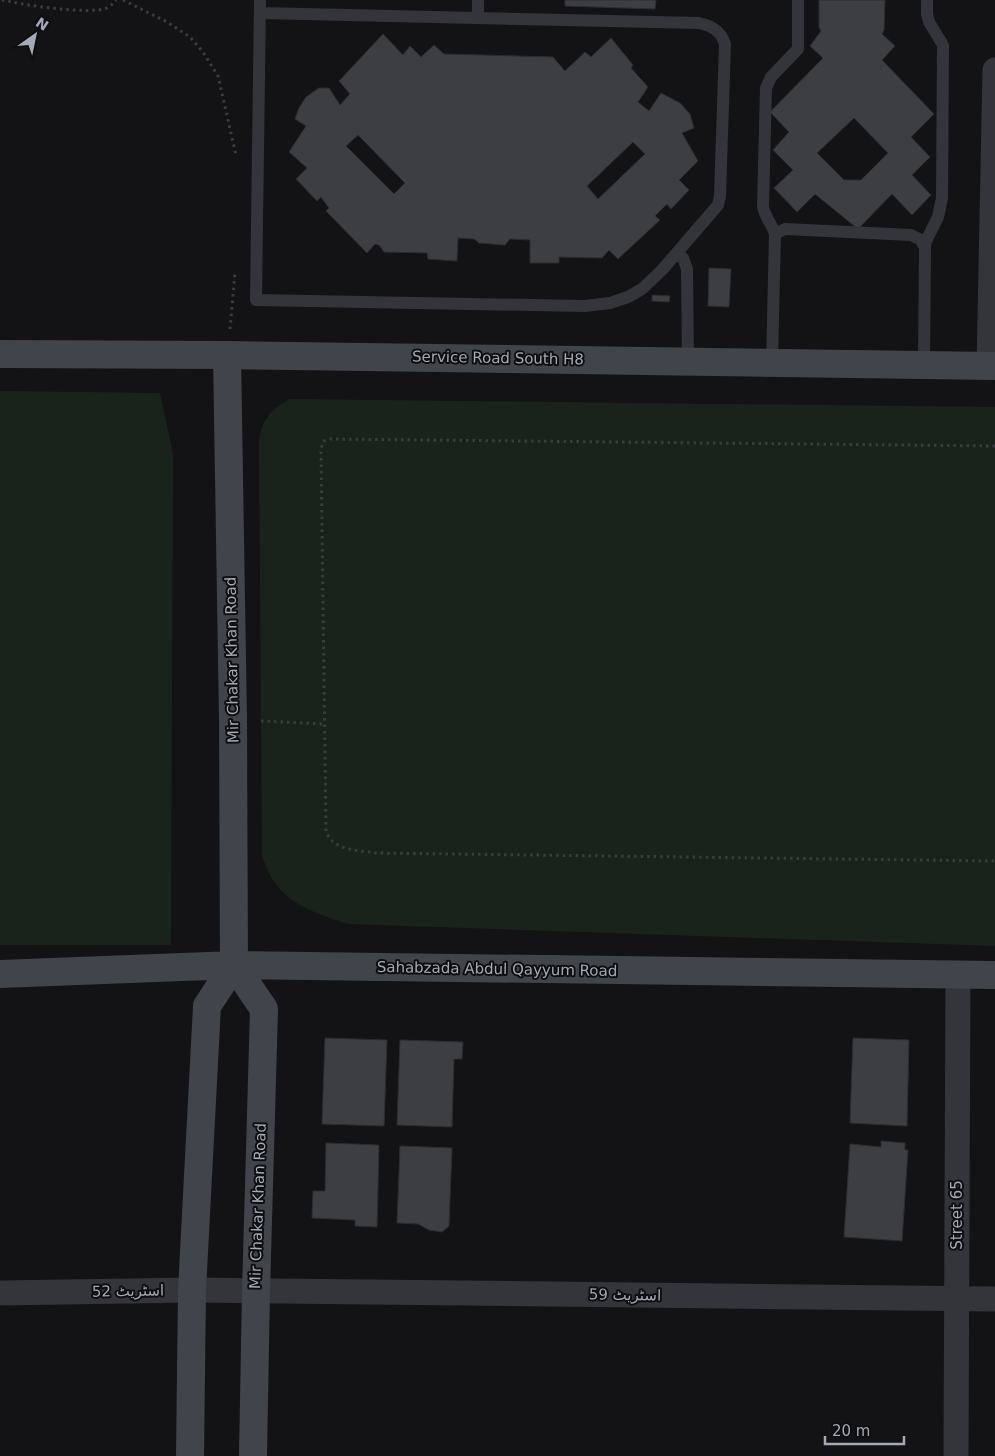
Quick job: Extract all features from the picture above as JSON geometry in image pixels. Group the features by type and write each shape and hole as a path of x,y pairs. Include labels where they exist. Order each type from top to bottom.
{"street":[{"path":"992,366 995,70"},
{"name":"Service Road South H8","path":"0,354 227,355 992,366"},
{"name":"Mir Chakar Khan Road","path":"227,355 234,965 264,1009 253,1456"},
{"path":"190,1456 192,1290 207,1006 234,965"},
{"name":"Sahabzada Abdul Qayyum Road","path":"11,974 234,965 995,975"},
{"name":"Street 65","path":"956,1456 958,975"},
{"name":"اسٹریٹ 52","path":"0,1293 192,1290 256,1292"},
{"name":"اسٹریٹ 59","path":"256,1292 995,1299"}],"lane":[{"path":"260,0 256,300 585,306 610,303 642,289 662,270 714,212 718,205 720,196 725,44 723,37 709,26 699,23 260,14"},
{"path":"478,0 478,18"},
{"path":"772,362 775,234 763,206 766,88 771,77 798,49 798,0"},
{"path":"924,364 925,248 926,241 938,217 942,198 943,45 929,22 927,0"},
{"path":"775,234 785,229 911,235 921,240 925,248"},
{"path":"677,253 683,258 687,274 688,361"}],"path":[{"path":"2,0 17,4 98,10 110,7 116,0"},
{"path":"49,0 50,7"},
{"path":"123,0 175,27 190,37 203,52 218,76 238,163"},
{"path":"227,355 235,266"},
{"path":"995,446 326,440 321,448 326,831 328,837 334,843 343,848 376,852 995,861"},
{"path":"232,719 324,724"}],"shaded area":[{"path":"0,391 160,393 173,454 171,945 0,945"},
{"path":"290,399 995,407 995,946 348,924 307,909 289,897 274,882 262,857 259,440 269,415"}],"building":[{"path":"565,0 656,0 655,9 565,6"},
{"path":"819,0 885,0 884,30 882,34 895,46 882,60 934,114 911,137 930,157 912,175 931,195 912,215 892,194 858,229 815,194 797,212 774,188 793,170 773,150 789,132 770,112 823,58 810,46 821,31 819,27","holes":["854,118 888,153 861,180 844,180 817,153"]},
{"path":"383,34 403,55 410,46 421,57 434,45 444,54 553,57 565,71 585,52 591,57 611,38 633,65 631,68 648,87 638,102 649,111 661,93 680,103 690,114 694,128 682,133 698,161 679,180 689,190 671,209 667,204 655,216 660,220 618,259 609,250 602,258 559,257 559,263 530,263 530,240 510,239 505,245 479,243 474,239 458,238 457,261 428,259 427,253 384,252 379,245 375,244 367,253 326,211 329,208 321,197 317,201 296,179 307,168 289,152 306,126 295,119 306,97 319,88 329,88 340,105 350,94 339,81","holes":["358,135 405,183 394,194 346,146","633,142 645,154 598,199 587,186"]},
{"path":"709,268 731,269 729,307 708,306"},
{"path":"652,295 670,296 669,302 652,301"},
{"path":"325,1038 387,1040 384,1126 322,1124"},
{"path":"853,1038 909,1040 907,1126 850,1123"},
{"path":"400,1040 463,1042 462,1059 454,1059 452,1127 397,1125"},
{"path":"881,1141 905,1143 905,1150 908,1150 902,1241 844,1237 850,1144 881,1147"},
{"path":"326,1143 379,1145 377,1227 355,1226 355,1220 312,1218 313,1191 325,1191"},
{"path":"400,1146 452,1148 449,1226 442,1232 429,1230 418,1224 397,1223"}]}
